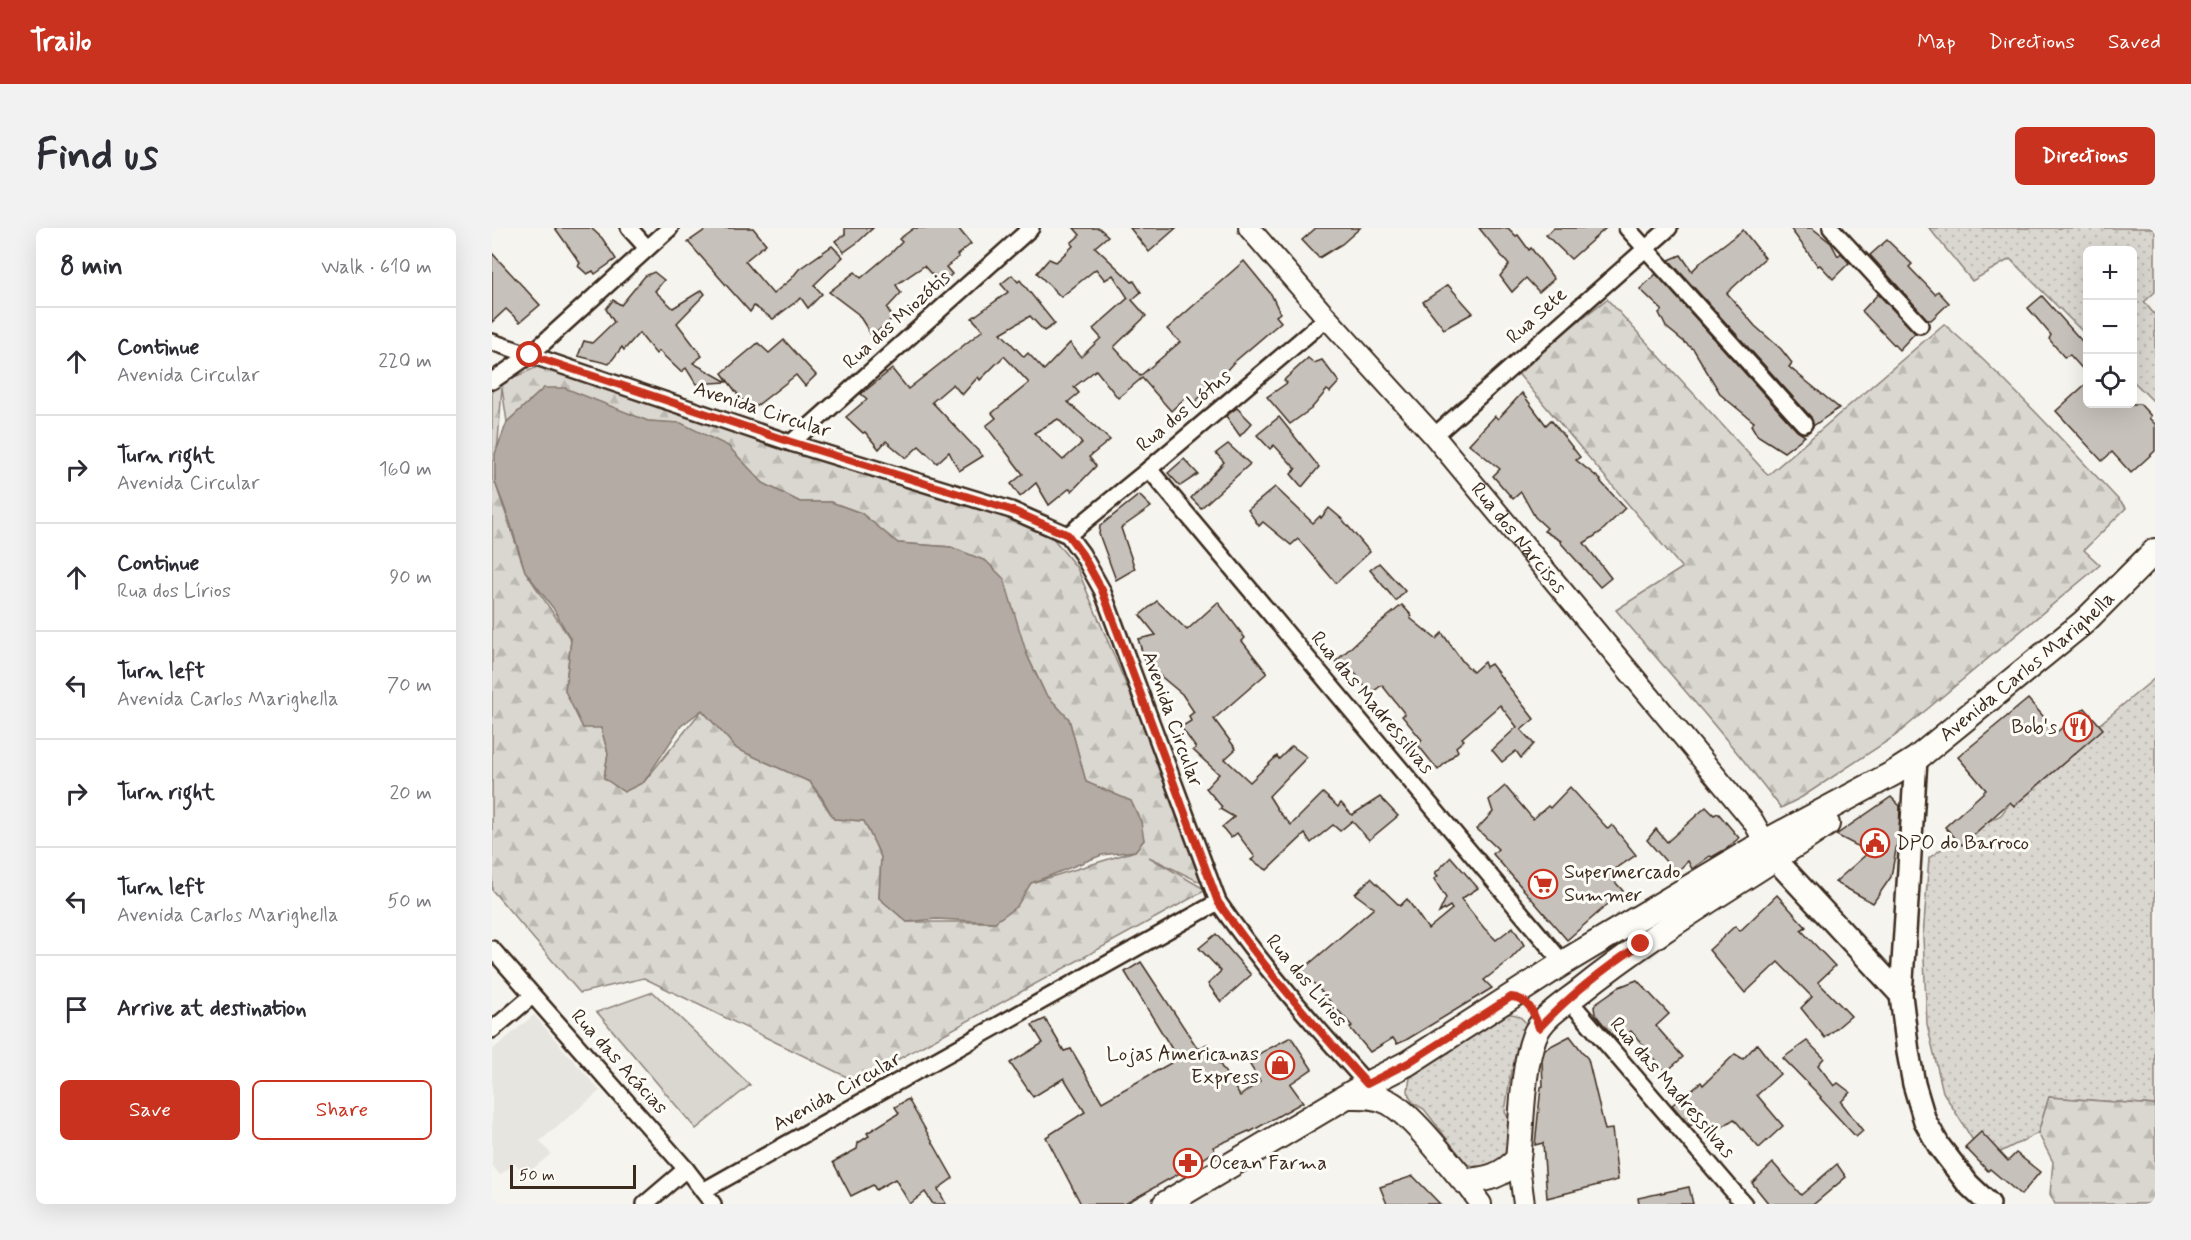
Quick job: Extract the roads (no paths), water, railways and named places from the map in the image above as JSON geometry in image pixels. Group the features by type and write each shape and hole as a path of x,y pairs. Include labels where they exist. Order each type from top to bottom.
{"main road":[{"name":"Avenida Carlos Marighella","path":"1165,1204 1408,1063 1563,963 1770,851 1916,759 2084,622 2155,551"},
{"path":"1916,759 1901,995 1914,1084 1925,1121 1945,1154 1968,1184 1989,1204"},
{"name":"Avenida Carlos Marighella","path":"1539,1028 1569,1000 1632,951 1770,851"},
{"path":"1770,851 1901,995"},
{"path":"1358,1090 1385,1100 1400,1109 1464,1181 1495,1177 1508,1170 1518,1159 1527,1066 1534,1037 1539,1028 1532,1007 1524,1001 1511,997"},
{"path":"1400,1109 1402,1083 1408,1063"}],"street":[{"path":"629,228 647,248"},
{"path":"492,381 530,355 670,228"},
{"name":"Rua dos Miozótis","path":"791,442 1031,228"},
{"name":"Rua dos Narcisos","path":"1249,228 1434,436 1745,812 1770,851"},
{"path":"1627,228 1804,424"},
{"name":"Rua Sete","path":"1434,436 1669,228"},
{"path":"1832,228 1920,325"},
{"name":"Rua dos Lótus","path":"1068,535 1327,318"},
{"name":"Avenida Circular","path":"492,342 791,442 1011,510 1068,535 1082,554 1102,590 1218,902 703,1191"},
{"name":"Rua das Madressilvas","path":"1149,469 1563,963"},
{"name":"Rua dos Lírios","path":"1218,902 1358,1090"},
{"name":"Rua das Acácias","path":"492,949 686,1169 713,1204"},
{"path":"492,1030 532,996"},
{"name":"Rua das Madressilvas","path":"1569,1000 1744,1204"},
{"path":"1518,1159 1524,1204"},
{"path":"645,1204 686,1169"},
{"path":"1464,1181 1481,1204"}],"place":[{"name":"Bob's","path":"2078,727"},
{"name":"DPO do Barroco","path":"1875,843"},
{"name":"Supermercado Summer","path":"1543,884"},
{"name":"Lojas Americanas Express","path":"1280,1065"},
{"name":"Ocean Farma","path":"1188,1163"}]}
